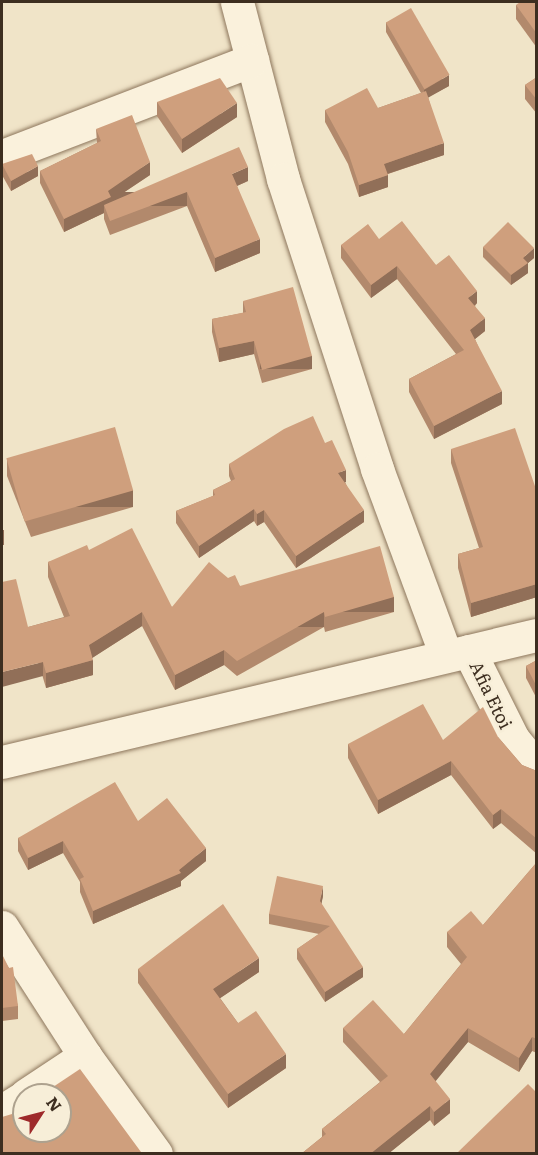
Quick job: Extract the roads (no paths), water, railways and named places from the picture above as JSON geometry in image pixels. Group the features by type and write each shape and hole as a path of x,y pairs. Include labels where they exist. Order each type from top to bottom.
{"street":[{"name":"Afia Etoi","path":"237,2 283,179 369,446 458,654 513,739 537,767"},
{"path":"2,156 252,60"},
{"path":"2,762 537,635"},
{"path":"2,927 85,1056 156,1154"},
{"path":"44,1083 85,1056"}]}
